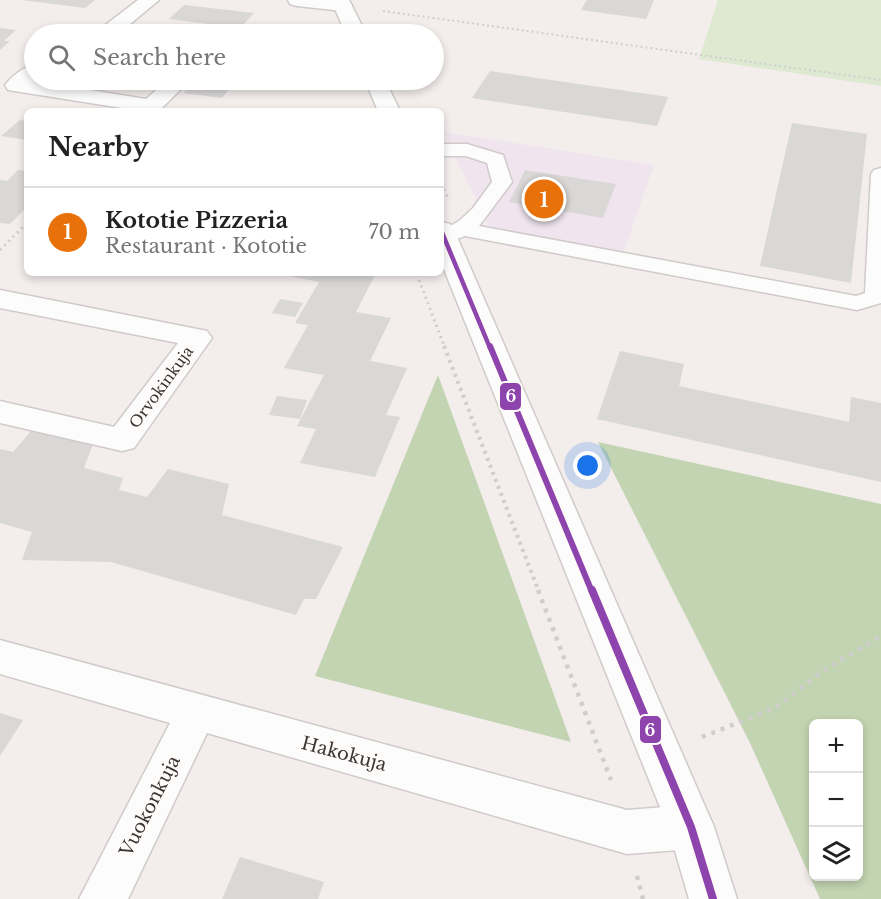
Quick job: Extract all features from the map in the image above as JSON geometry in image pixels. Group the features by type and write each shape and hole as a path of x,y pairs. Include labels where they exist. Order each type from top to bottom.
{"street":[{"path":"119,24 150,0"},
{"path":"297,0 342,3 351,24"},
{"path":"24,79 16,86 24,87"},
{"path":"43,90 151,106 168,90"},
{"path":"380,90 388,108"},
{"path":"449,232 691,827 713,899"},
{"name":"Orvokinkuja","path":"0,299 197,338 122,440 0,412"},
{"name":"Hakokuja","path":"0,657 627,832 691,827"},
{"name":"Vuokonkuja","path":"103,899 196,713"}],"lane":[{"path":"444,150 467,150 496,159 502,182 486,206 449,232"},
{"path":"449,232 857,303 876,297 881,174"}],"path":[{"path":"342,3 881,80"},
{"path":"0,250 24,226"},
{"path":"417,276 604,759 627,832 643,899"},
{"path":"702,737 775,708 824,669 881,636"}],"shaded area":[{"path":"444,132 654,165 619,265 496,242"}],"green space":[{"path":"718,0 881,0 881,86 699,59"},
{"path":"438,375 571,742 315,676"},
{"path":"598,442 881,504 881,899 820,899 812,881 863,881 863,719 809,719 809,874 750,743"}],"building":[{"path":"22,0 95,0 85,8"},
{"path":"587,0 654,0 646,19 581,10"},
{"path":"184,5 254,13 244,24 208,24 169,19"},
{"path":"0,28 16,30 4,41 10,41 0,50"},
{"path":"490,71 668,97 657,126 472,98"},
{"path":"186,90 229,90 222,98 183,93"},
{"path":"20,120 24,121 24,140 1,136"},
{"path":"792,123 867,134 851,283 760,266"},
{"path":"18,170 24,171 24,210 10,224 0,223 0,180 7,181"},
{"path":"525,170 616,184 603,218 509,202"},
{"path":"289,276 374,276 356,312 391,318 370,361 407,368 386,415 400,417 375,477 300,463 316,429 297,426 324,375 284,368 308,325 295,323 319,282"},
{"path":"280,299 303,303 295,317 272,313"},
{"path":"620,351 684,364 679,386 849,422 851,397 881,403 881,482 597,419"},
{"path":"277,396 307,400 300,419 269,415"},
{"path":"37,424 95,439 84,468 123,478 119,490 147,497 168,469 229,484 222,515 343,547 316,599 304,599 296,615 111,562 22,560 32,532 0,523 0,449 13,452"},
{"path":"0,713 23,720 0,756"},
{"path":"240,857 324,882 318,899 222,899"}],"transit line":[{"name":"6","path":"444,237 691,827 713,899"}],"place":[{"name":"Kototie Pizzeria","path":"544,199"}]}
